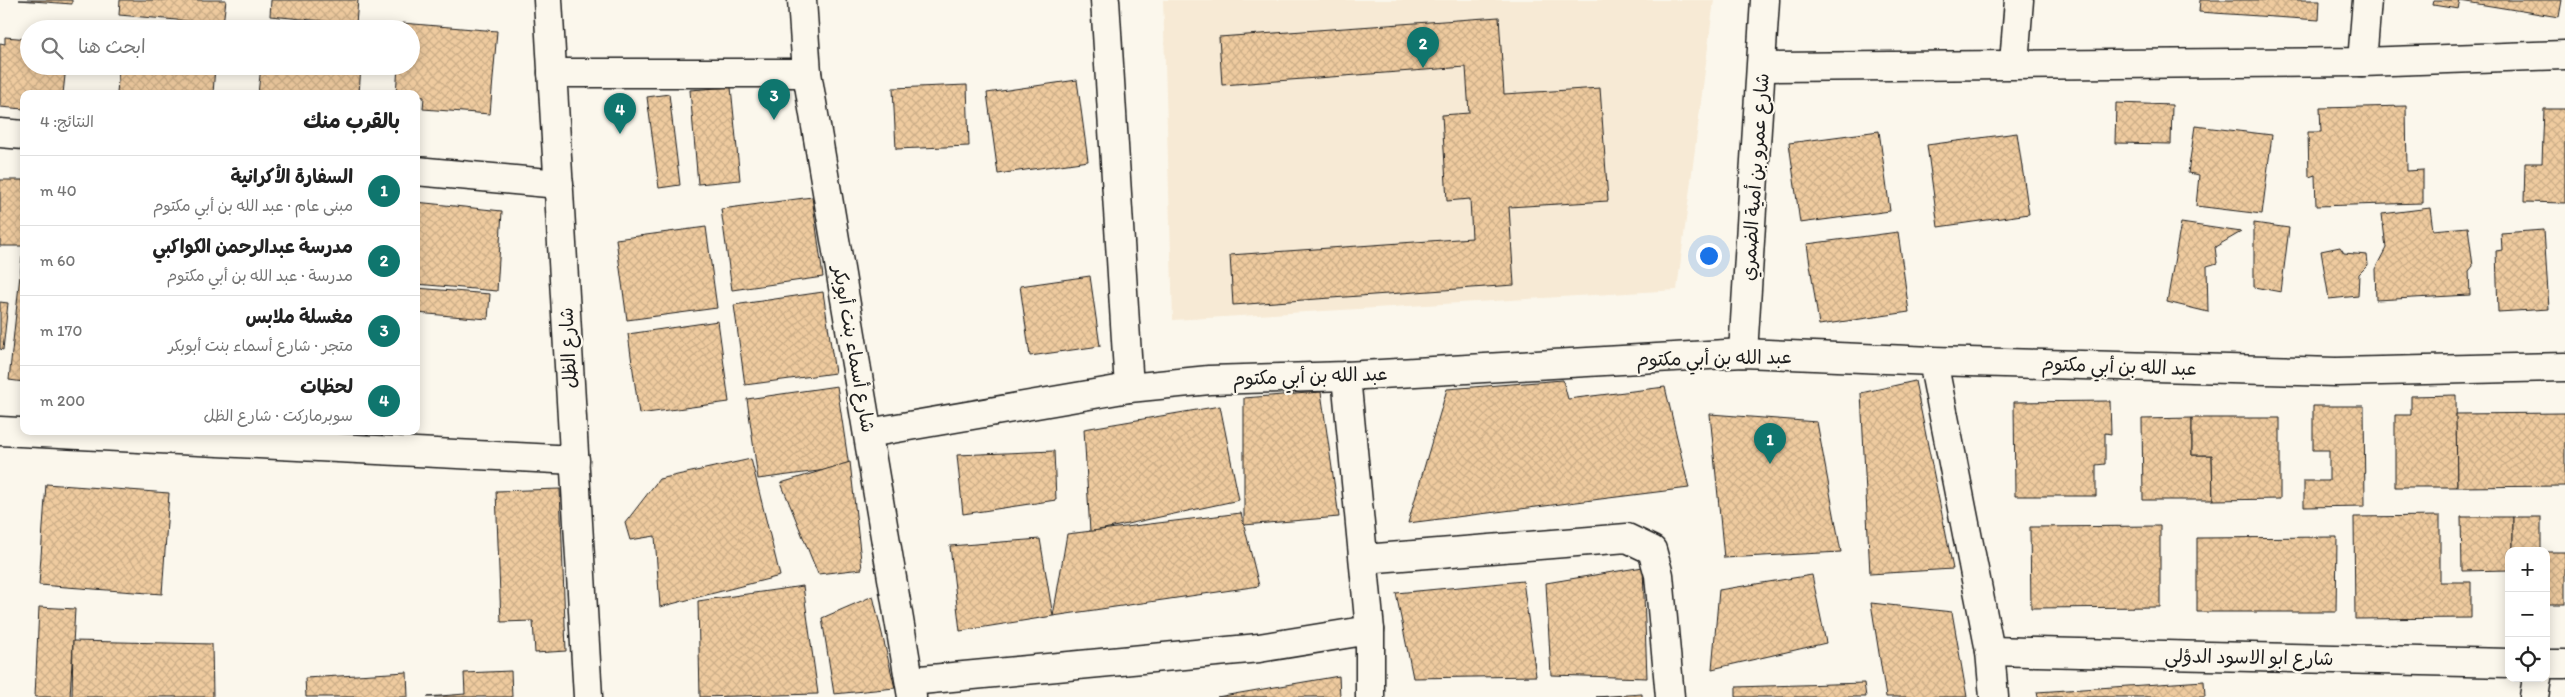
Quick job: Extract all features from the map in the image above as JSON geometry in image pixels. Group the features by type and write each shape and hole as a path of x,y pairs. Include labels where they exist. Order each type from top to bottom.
{"street":[{"name":"شارع الظل","path":"548,0 588,697"},
{"name":"شارع أسماء بنت أبوبكر","path":"802,0 807,73 911,689"},
{"path":"1105,0 1129,388"},
{"name":"شارع عمرو بن أمية الضمري","path":"1743,353 1765,0"},
{"path":"2014,63 2019,0"},
{"path":"2362,62 2367,0"},
{"path":"1762,67 2014,63 2362,62 2565,54"},
{"path":"552,73 807,73"},
{"path":"0,133 20,135"},
{"path":"420,171 559,184"},
{"name":"عبد الله بن أبي مكتوم","path":"868,433 1129,388 1209,380 1346,376 1743,353 1933,361 2336,372 2565,367"},
{"path":"1933,361 1990,651 1994,697"},
{"path":"1346,376 1370,630 1370,697"},
{"path":"0,431 20,432"},
{"path":"79,435 575,460"},
{"path":"1364,559 1627,538 1652,550 1659,575 1670,697"},
{"path":"911,689 1249,650 1370,630"},
{"name":"شارع ابو الاسود الدؤلي","path":"1990,651 2505,663"},
{"path":"2550,664 2565,664"},
{"path":"2534,697 2537,682"}],"shaded area":[{"path":"1163,0 1714,0 1677,290 1173,320"}],"building":[{"path":"19,0 72,0 72,4"},
{"path":"120,0 226,0 224,20 177,20 119,15"},
{"path":"271,0 358,0 356,20 313,20 270,16"},
{"path":"2200,0 2320,0 2319,20 2199,12"},
{"path":"2434,0 2562,0 2559,17 2460,1 2458,9 2433,5"},
{"path":"1499,17 1504,94 1600,88 1608,201 1509,207 1514,285 1233,305 1230,255 1472,238 1470,199 1447,201 1442,115 1469,113 1466,67 1222,85 1219,37"},
{"path":"420,25 497,31 490,114 423,109 424,97 420,96 420,90 396,90 397,75 420,75"},
{"path":"5,37 20,38 20,75 65,75 63,90 20,90 20,109 0,107 0,43 5,44"},
{"path":"118,75 214,75 213,90 117,90"},
{"path":"260,75 360,75 359,90 258,90"},
{"path":"1077,80 1088,161 998,174 987,93"},
{"path":"967,85 969,146 896,149 893,88"},
{"path":"731,87 740,180 698,184 690,90"},
{"path":"669,94 680,185 659,188 647,97"},
{"path":"2116,103 2172,105 2171,144 2115,143"},
{"path":"2406,106 2407,171 2423,170 2423,203 2316,206 2315,175 2309,177 2308,132 2321,132 2320,108"},
{"path":"2544,109 2565,109 2565,203 2524,202 2525,163 2542,163"},
{"path":"2195,126 2272,135 2262,214 2196,206 2199,175 2188,173"},
{"path":"1879,131 1890,211 1800,223 1789,143"},
{"path":"2017,133 2029,214 1938,227 1927,145"},
{"path":"0,180 20,180 20,246 0,246"},
{"path":"812,197 823,277 732,290 721,209"},
{"path":"420,202 502,211 497,291 420,284"},
{"path":"2430,208 2433,230 2468,227 2473,266 2469,271 2470,295 2376,300 2375,269 2386,248 2382,214"},
{"path":"2181,223 2241,232 2215,247 2217,263 2207,266 2208,312 2167,302"},
{"path":"2254,223 2289,228 2281,292 2254,287"},
{"path":"706,227 717,308 627,320 616,239"},
{"path":"2544,230 2549,309 2498,312 2496,251 2502,250 2501,233"},
{"path":"1898,232 1909,312 1819,325 1807,244"},
{"path":"2340,247 2344,253 2367,255 2368,265 2359,274 2358,296 2329,299 2321,251"},
{"path":"20,275 20,381 9,380"},
{"path":"1090,276 1100,346 1030,356 1020,286"},
{"path":"420,288 490,294 488,319 420,313"},
{"path":"823,292 835,373 745,385 734,305"},
{"path":"0,302 8,303 3,350 0,349"},
{"path":"718,321 729,402 639,414 628,334"},
{"path":"1563,380 1568,399 1665,387 1689,488 1408,523 1447,389"},
{"path":"1915,381 1953,569 1870,574 1861,393"},
{"path":"837,386 849,467 758,479 747,399"},
{"path":"1321,392 1339,517 1244,525 1244,398"},
{"path":"2456,395 2457,487 2395,487 2395,415 2411,415 2411,396"},
{"path":"2110,401 2111,434 2105,433 2105,464 2096,465 2096,496 2015,496 2014,402"},
{"path":"1220,406 1239,500 1090,532 1084,429"},
{"path":"2313,406 2364,406 2365,506 2304,507 2304,481 2329,481 2329,450 2313,450"},
{"path":"2565,413 2565,486 2457,487 2456,414"},
{"path":"1710,414 1817,422 1841,552 1724,558"},
{"path":"2192,418 2192,455 2212,455 2213,500 2143,500 2142,419"},
{"path":"2192,418 2280,418 2280,499 2213,500 2212,455 2192,455"},
{"path":"1054,451 1056,500 963,514 957,455"},
{"path":"751,459 780,576 660,607 655,536 630,540 625,523 659,479"},
{"path":"850,462 862,569 818,574 781,483"},
{"path":"46,484 169,493 162,594 39,585"},
{"path":"560,489 566,651 535,653 533,621 501,622 496,491"},
{"path":"1241,513 1259,586 1053,616 1067,534"},
{"path":"2440,516 2440,582 2471,582 2471,618 2355,619 2354,517"},
{"path":"2461,517 2513,517 2513,547 2505,547 2505,570 2462,571"},
{"path":"2513,517 2541,517 2541,547 2513,547"},
{"path":"2160,526 2160,607 2031,608 2030,527"},
{"path":"2337,537 2336,612 2197,612 2197,538"},
{"path":"1040,539 1053,616 960,631 950,546"},
{"path":"2550,552 2565,552 2565,604 2550,604"},
{"path":"1643,567 1647,678 1551,675 1546,583"},
{"path":"1812,575 1826,643 1712,669 1719,590"},
{"path":"1523,581 1536,676 1413,678 1396,593"},
{"path":"803,586 818,694 700,697 698,601"},
{"path":"873,596 895,688 834,694 822,618"},
{"path":"1871,603 1952,612 1967,697 1886,697"},
{"path":"39,607 75,609 70,697 35,697"},
{"path":"73,641 212,644 213,697 72,697"},
{"path":"511,671 512,697 427,697 465,694 464,673"},
{"path":"407,672 408,697 306,697 305,678"},
{"path":"1339,676 1340,697 1217,697"},
{"path":"2204,681 2205,697 2038,697 2037,692"},
{"path":"1864,683 1866,697 1736,697 1736,687"},
{"path":"1642,694 1642,697 1596,697"}],"place":[{"name":"مدرسة عبدالرحمن الكواكبي","path":"1423,68"},
{"name":"مغسلة ملابس","path":"774,120"},
{"name":"لحظات","path":"620,134"},
{"name":"السفارة الأكرانية","path":"1770,464"}]}
